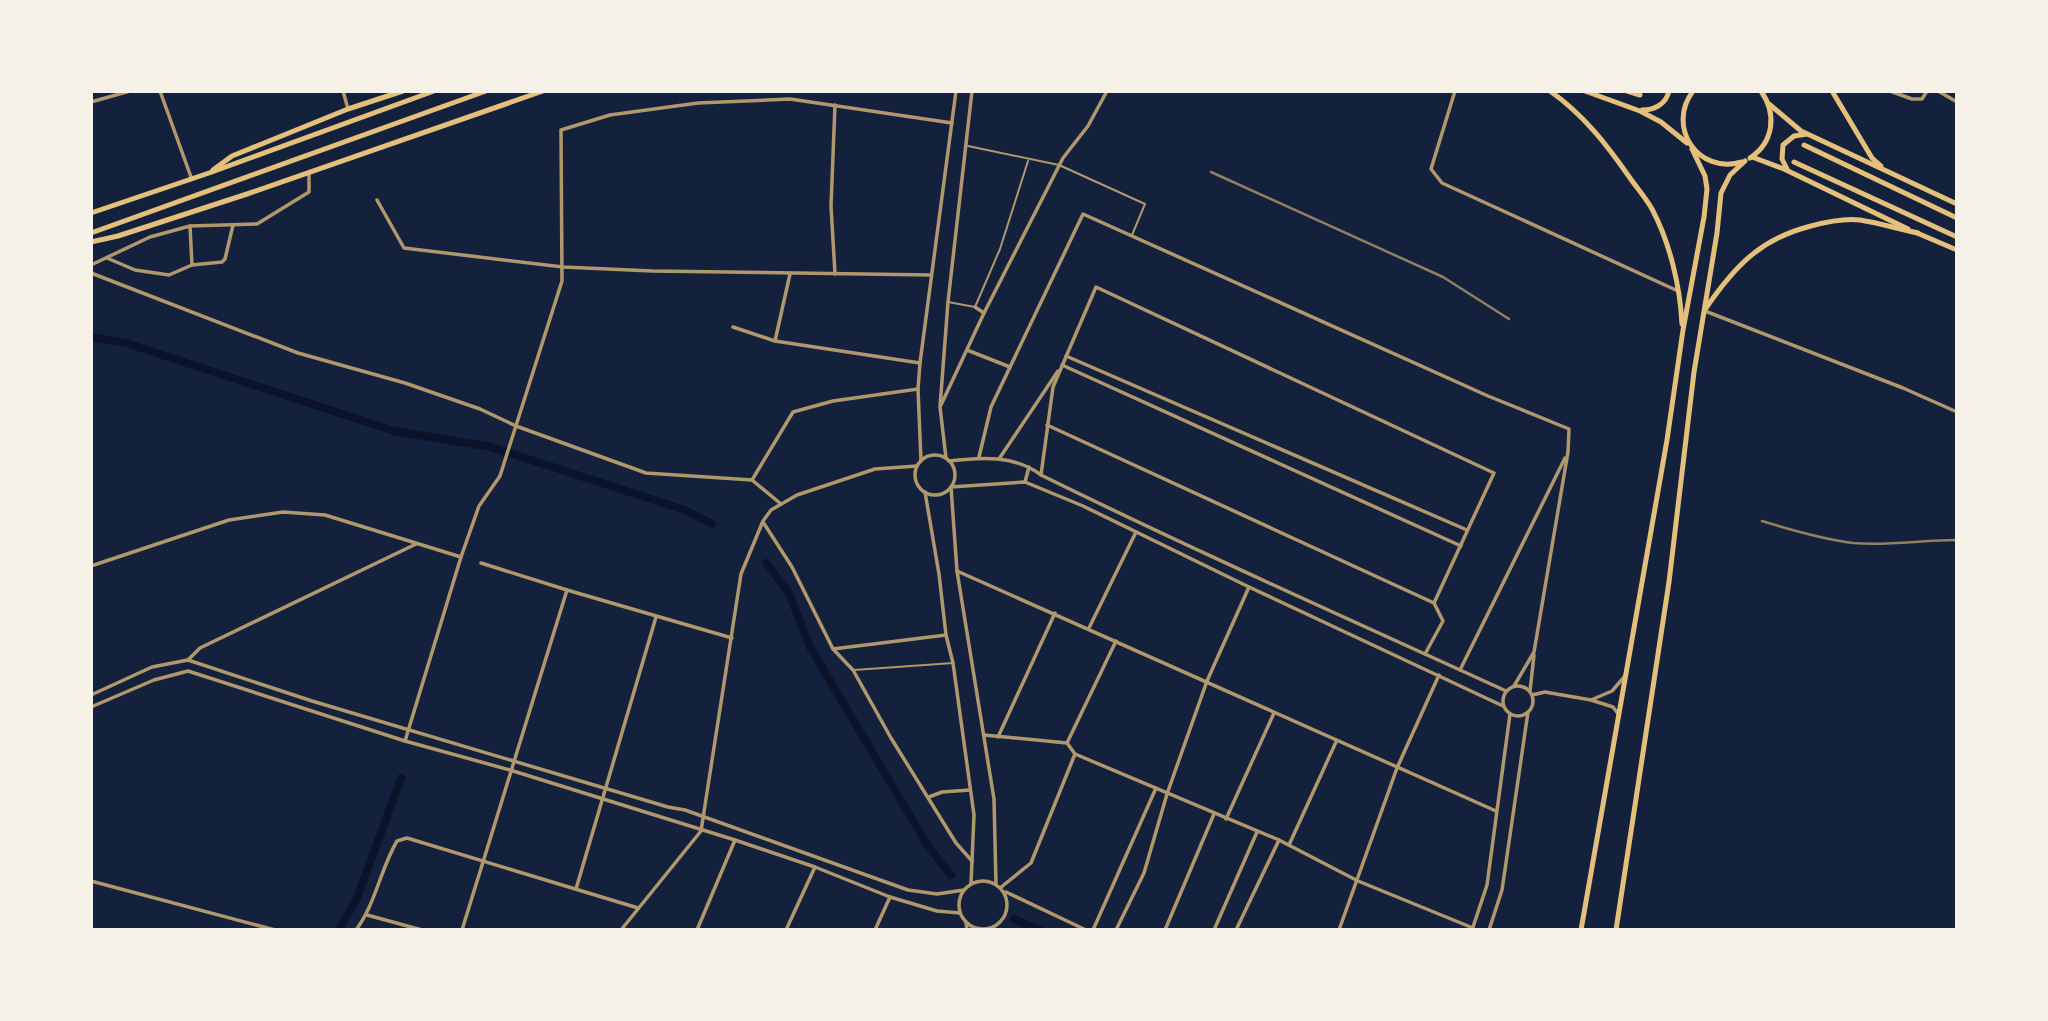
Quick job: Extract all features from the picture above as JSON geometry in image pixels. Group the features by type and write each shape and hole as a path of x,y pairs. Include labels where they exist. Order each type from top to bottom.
{"main road":[{"path":"209,173 232,156 348,109 403,91"},
{"path":"91,212 209,173 434,91"},
{"path":"91,233 486,91"},
{"path":"91,242 118,236 543,91"},
{"path":"1550,91 1573,107 1606,143 1652,209 1668,250 1678,291 1683,330"},
{"path":"1585,91 1661,122 1704,159 1715,163 1734,164 1745,161"},
{"path":"1627,91 1640,95"},
{"path":"1632,108 1646,110 1659,106 1669,91"},
{"path":"1581,930 1667,440 1707,189 1705,176 1684,134 1682,117 1693,91"},
{"path":"1761,91 1769,104 1785,119 1807,134 1957,204"},
{"path":"1832,91 1872,158 1885,171"},
{"path":"1616,930 1667,594 1694,372 1721,193 1730,175 1763,147 1772,121 1769,104"},
{"path":"1790,171 1782,159 1783,145 1794,136 1807,134"},
{"path":"1804,145 1957,218"},
{"path":"1752,157 1790,171 1957,250"},
{"path":"1794,162 1957,237"},
{"path":"1705,311 1725,281 1757,249 1799,229 1824,222 1857,220 1918,233"}],"street":[{"path":"91,102 130,91"},
{"path":"160,91 191,177"},
{"path":"343,91 348,109"},
{"path":"920,461 920,363 956,91"},
{"path":"966,922 977,928 991,929 1003,920 1007,913 1007,898 1000,888 994,799 957,571 951,487 955,476 948,459 940,407 948,302 971,91"},
{"path":"940,407 1059,165 1088,126 1107,91"},
{"path":"1455,91 1431,169 1442,183 1678,291"},
{"path":"1890,91 1912,99 1922,99 1927,91"},
{"path":"1938,91 1957,102"},
{"path":"405,741 461,557 479,506 500,476 562,281 561,130 610,115 698,103 790,99 952,123"},
{"path":"835,105 831,206 835,274"},
{"path":"91,265 149,237 190,226 257,224 309,192 309,172"},
{"path":"377,200 404,248 562,267 932,275"},
{"path":"979,457 991,407 1083,214 1488,396 1569,429 1568,452 1534,652 1532,704 1528,712 1502,890 1489,930"},
{"path":"107,258 135,270 169,275 192,265 224,261 233,225"},
{"path":"190,226 192,265"},
{"path":"91,273 298,353 405,383 646,473 752,480 781,504"},
{"path":"775,341 790,274"},
{"path":"1041,475 1053,387 1096,287 1494,473 1434,603"},
{"path":"975,307 984,313"},
{"path":"1705,311 1903,388 1957,412"},
{"path":"733,327 775,341 920,363"},
{"path":"967,350 1010,367"},
{"path":"1066,356 1467,530"},
{"path":"999,459 1062,365"},
{"path":"1062,365 1461,546"},
{"path":"752,480 793,412 833,401 918,389"},
{"path":"1047,425 1434,603 1443,621 1426,654"},
{"path":"1460,670 1568,452"},
{"path":"1506,691 1287,593 1041,475 1029,466 999,459 948,459 931,455 917,466 917,484 925,492 936,495 951,487 1025,482 1503,706 1510,714 1518,716 1528,712"},
{"path":"622,930 701,831 741,574 762,521 771,510 797,495 875,469 917,466"},
{"path":"1025,482 1029,466"},
{"path":"925,492 974,815 971,884"},
{"path":"91,566 229,520 283,512 325,515 461,557"},
{"path":"762,521 792,567 833,649 853,670 891,738 956,843 972,861"},
{"path":"1089,628 1136,532"},
{"path":"188,660 200,648 418,544"},
{"path":"481,562 732,638"},
{"path":"957,571 1496,811"},
{"path":"1116,930 1144,873 1167,794 1208,681 1250,587"},
{"path":"462,930 567,590"},
{"path":"998,737 1055,613"},
{"path":"576,889 656,617"},
{"path":"833,649 946,635"},
{"path":"1067,743 1116,641"},
{"path":"1503,706 1506,691 1514,686 1534,652"},
{"path":"91,695 152,667 188,660 312,701 703,816 908,890 937,894 964,890"},
{"path":"91,707 154,680 188,671 405,741 510,770 735,840 815,867 890,897 937,911 960,913"},
{"path":"1591,700 1612,691 1626,674"},
{"path":"1339,930 1397,768 1439,676"},
{"path":"1514,686 1522,687 1531,693 1545,692 1591,700 1613,707 1619,716"},
{"path":"1226,819 1274,713"},
{"path":"984,735 1067,743 1075,754 1279,840 1358,881 1473,929 1487,885 1510,714"},
{"path":"1289,845 1336,742"},
{"path":"1000,888 1031,863 1075,754"},
{"path":"1093,930 1156,788"},
{"path":"929,797 942,792 970,790"},
{"path":"1165,930 1214,814"},
{"path":"1214,930 1257,832"},
{"path":"356,930 367,915 389,855 397,841 407,838 639,908"},
{"path":"697,930 735,840"},
{"path":"1236,930 1279,840"},
{"path":"786,930 815,867"},
{"path":"91,881 275,930"},
{"path":"967,930 966,922 960,913 960,897 971,884 985,881 1086,930"},
{"path":"875,930 890,897"},
{"path":"367,915 422,930"}],"lane":[{"path":"966,146 1059,165 1145,204 1132,236"},
{"path":"948,302 975,307 1000,249 1028,160"},
{"path":"853,670 953,663"}],"waterway":[{"path":"91,337 126,343 394,431 491,447 685,510 712,524"},
{"path":"766,563 789,593 810,647 928,846 951,875"},
{"path":"339,930 357,898 401,778"},
{"path":"1014,919 1040,930"}],"railway":[{"path":"1211,172 1443,277 1509,319"},
{"path":"1762,521 1818,537 1853,543 1957,540"}]}
